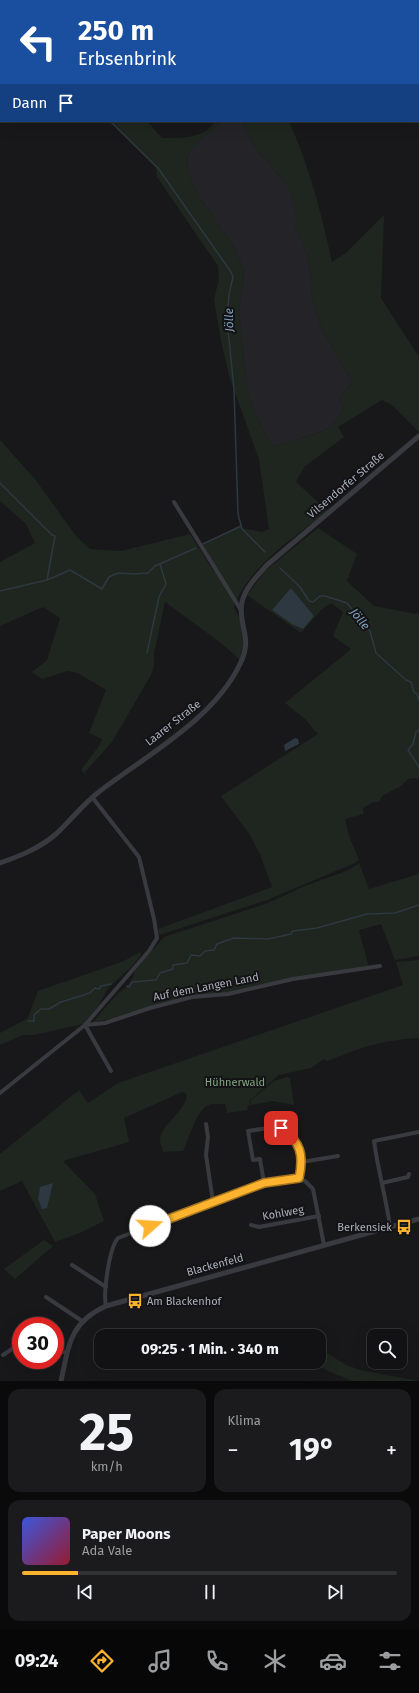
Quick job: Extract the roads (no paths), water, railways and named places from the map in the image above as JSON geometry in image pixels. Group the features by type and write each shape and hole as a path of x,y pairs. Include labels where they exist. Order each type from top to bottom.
{"street":[{"name":"Vilsendorfer Straße","path":"285,549 419,436"},
{"path":"174,502 241,610"},
{"name":"Laarer Straße","path":"0,863 27,853 56,834 92,798 210,708 240,666 246,650 246,634 241,610 245,593 267,565 285,549"},
{"path":"0,1093 85,1025 149,951 157,938 139,857 92,798"},
{"name":"Auf dem Langen Land","path":"85,1025 105,1023 150,1008 192,997 228,994 293,979 380,966"},
{"path":"85,1025 111,1071"},
{"path":"206,1124 208,1137 206,1155 213,1202"},
{"path":"264,1183 260,1159 253,1160 248,1131 272,1126 281,1128 297,1143 302,1162 299,1178"},
{"path":"390,1227 382,1183 380,1181 374,1142 419,1132"},
{"path":"302,1162 338,1156"},
{"path":"382,1183 408,1177 409,1174"},
{"path":"106,1306 104,1298 112,1250 118,1238 264,1183 299,1178 312,1187 324,1246"},
{"name":"Kohlweg","path":"252,1225 259,1227 319,1216"},
{"name":"Blackenfeld","path":"61,1381 67,1352 72,1337 82,1321 106,1306 419,1219"},
{"path":"72,1265 106,1286"},
{"path":"46,1297 82,1321"},
{"path":"3,1356 12,1350"}],"waterway":[{"name":"Jölle","path":"111,122 158,168 233,277 229,294 227,319 234,389 238,514 242,529 265,552"},
{"path":"0,483 52,535 55,536 47,580"},
{"path":"203,544 241,526"},
{"path":"0,591 47,580 70,570 102,589 109,577 118,573 148,573 155,566 196,548"},
{"path":"147,653 159,597 166,584 160,564"},
{"name":"Jölle","path":"280,568 300,587 309,601 313,602 320,596 325,596 347,603 370,631 376,653 406,680 411,682 414,692 417,694 419,700"},
{"name":"Jölle","path":"419,730 416,732 413,744 408,750 419,767"},
{"path":"127,986 129,987 132,982 156,980 160,973 173,969 173,965 187,963 191,955 200,956 205,951 214,950 217,944 234,938 268,939 291,934 293,931 317,928 367,914 395,913 419,905"},
{"path":"28,1021 34,1021 34,1015 41,1009 49,1009 61,1002 90,993 95,988 99,989 101,986 111,984"}],"place":[{"name":"Berkensiek","path":"404,1227"},
{"name":"Am Blackenhof","path":"135,1301"}],"park label":[{"name":"Hühnerwald","path":"235,1082"}]}
